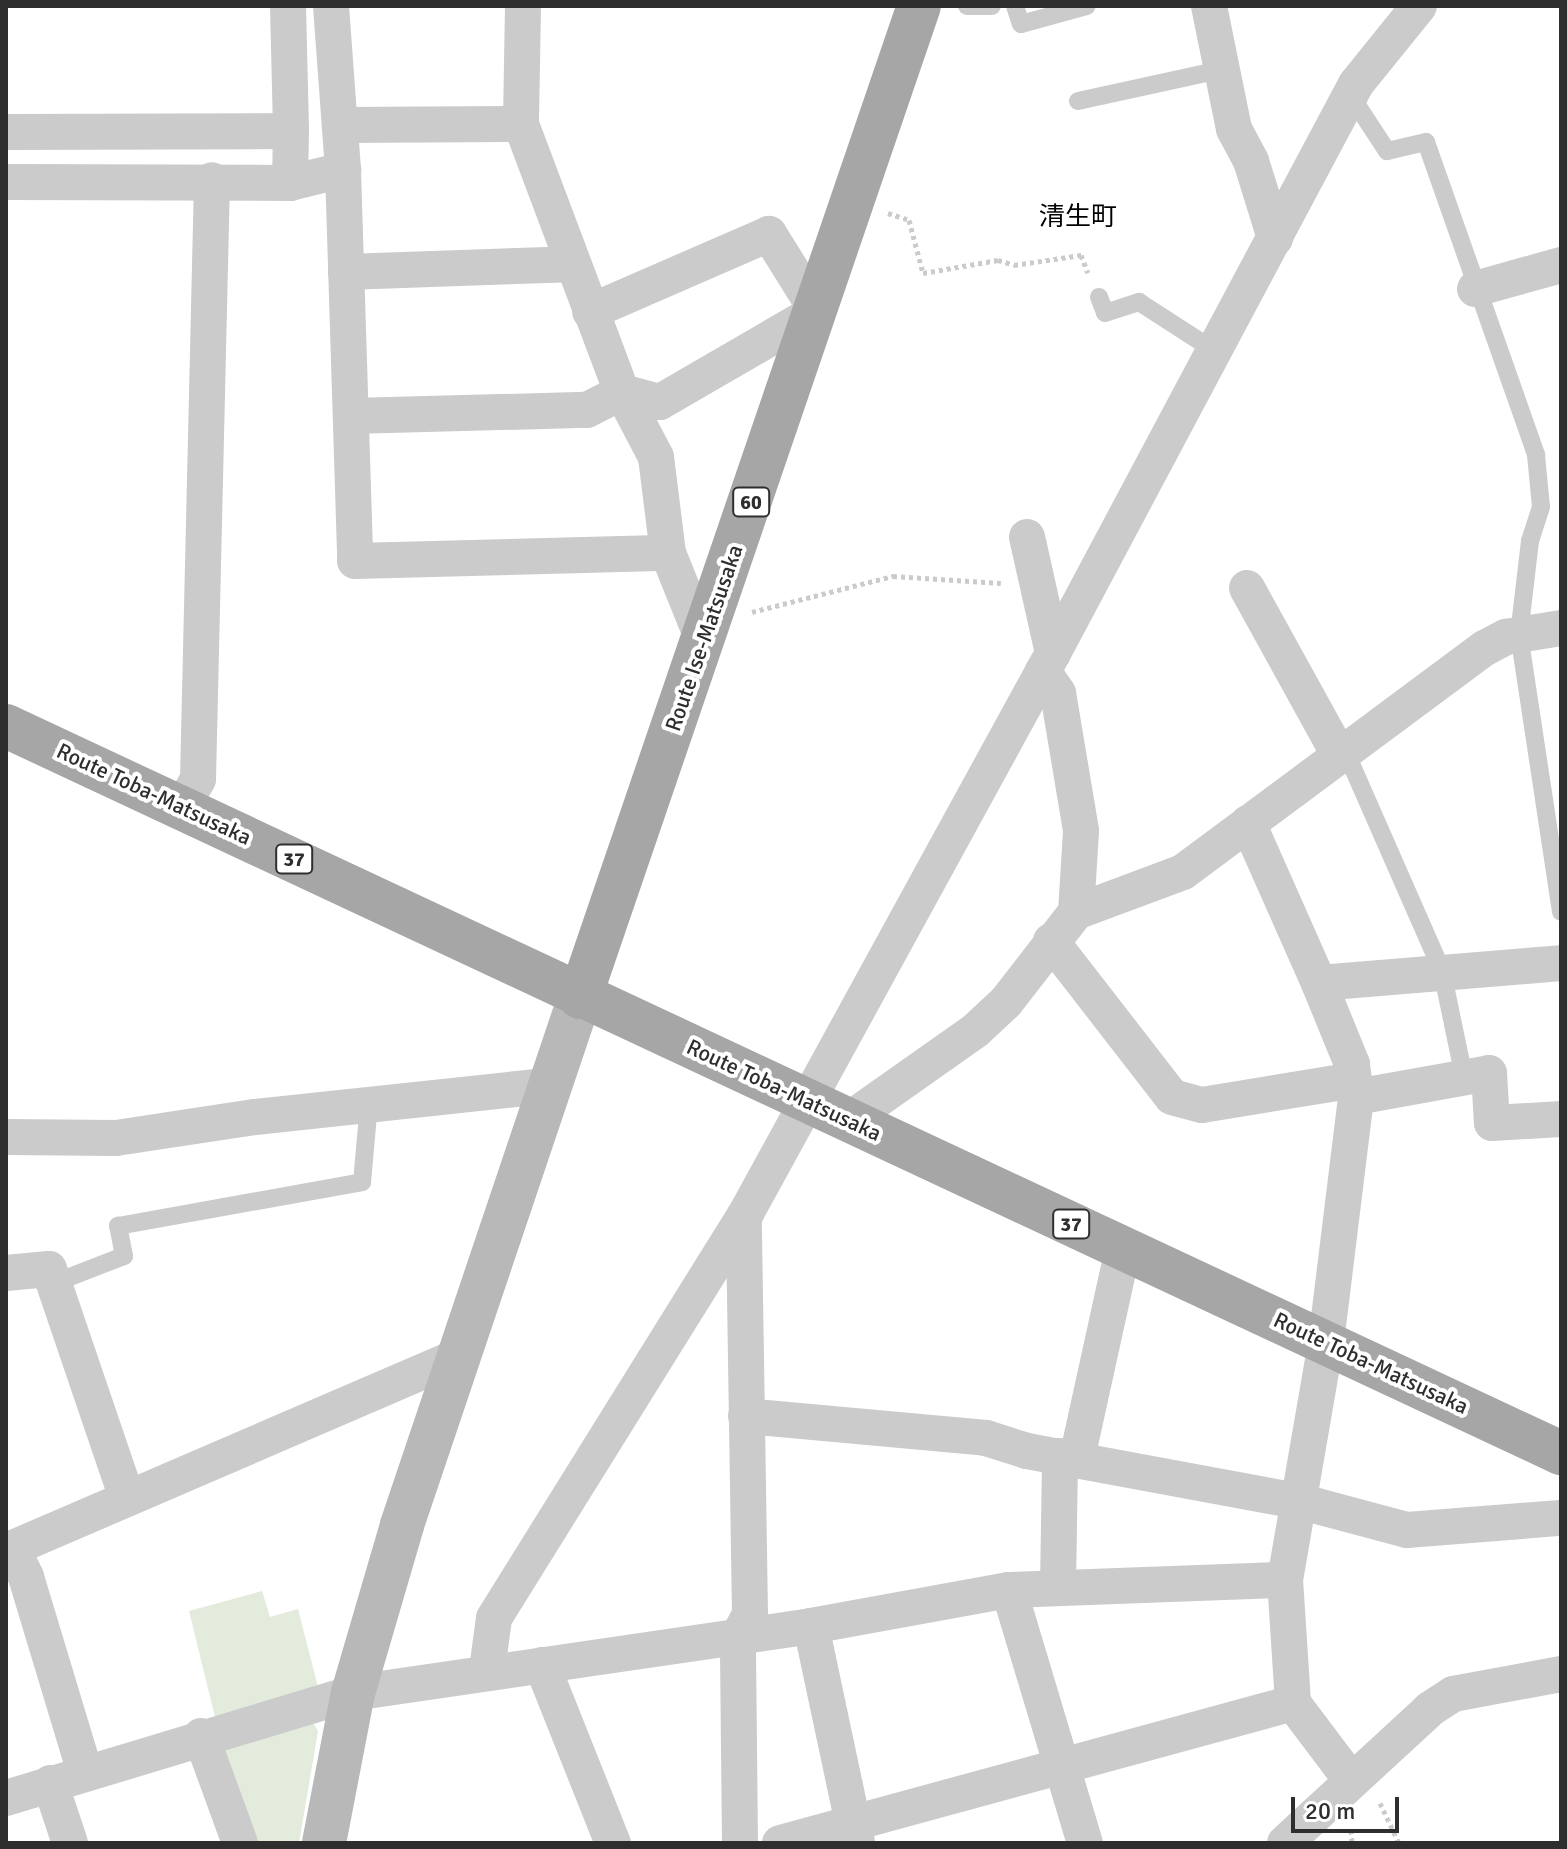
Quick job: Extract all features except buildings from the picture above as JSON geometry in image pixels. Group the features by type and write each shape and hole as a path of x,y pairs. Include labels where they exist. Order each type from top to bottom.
{"main road":[{"name":"Route Ise-Matsusaka","path":"580,997 919,6"},
{"name":"Route Toba-Matsusaka","path":"6,726 1561,1453"}],"street":[{"path":"288,6 290,183"},
{"path":"331,6 343,170 355,561 668,553"},
{"path":"523,6 521,124 571,264 622,392 656,457 668,553 706,632"},
{"path":"1209,6 1225,69 1234,129 1251,161 1275,238"},
{"path":"487,1670 494,1618 744,1217 1048,662 1351,96 1419,6"},
{"path":"341,125 521,124"},
{"path":"6,132 291,131"},
{"path":"6,182 212,180 290,183 343,170"},
{"path":"182,806 198,779 212,180"},
{"path":"351,416 587,410 622,392 660,402 817,311 769,234 590,312"},
{"path":"346,272 571,264"},
{"path":"1475,289 1561,265"},
{"path":"1027,537 1042,586 1048,662 1058,693 1081,831 1076,912"},
{"path":"1247,588 1342,753"},
{"path":"850,1119 976,1030 1006,1002 1076,912 1183,872 1485,648 1519,634 1561,628"},
{"path":"1248,823 1319,983 1355,1088 1326,1342 1302,1502 1285,1580 1293,1703 1351,1780"},
{"path":"1051,941 1172,1097 1202,1105 1489,1073 1492,1123 1561,1119"},
{"path":"1319,983 1561,963"},
{"path":"324,1843 353,1693 455,1358 546,1086 580,997"},
{"path":"6,1137 116,1138 369,1104 546,1086"},
{"path":"740,1843 738,1637 750,1614 744,1217"},
{"path":"1058,1588 1069,1457 1123,1248"},
{"path":"6,1273 49,1269 127,1498"},
{"path":"85,1772 9,1549 455,1358"},
{"path":"746,1416 986,1438 1302,1502 1407,1530 1561,1518"},
{"path":"6,1798 201,1736 353,1693 450,1681 487,1670 542,1665 811,1626 1009,1590 1285,1580"},
{"path":"1009,1590 1085,1843"},
{"path":"811,1626 855,1832"},
{"path":"542,1665 613,1843"},
{"path":"1285,1843 1351,1780 1453,1694 1561,1674"},
{"path":"780,1843 855,1832 1060,1763 1293,1703"},
{"path":"201,1736 240,1843"},
{"path":"50,1783 70,1843"}],"lane":[{"path":"967,6 992,6"},
{"path":"1015,6 1021,24 1087,6"},
{"path":"1078,101 1225,69"},
{"path":"1351,96 1387,151 1426,142 1475,289 1519,401 1542,485 1519,634 1561,912"},
{"path":"1099,297 1105,313 1139,302 1215,351"},
{"path":"1342,753 1442,971 1464,1077"},
{"path":"54,1283 124,1256 118,1226 362,1182 369,1104"}],"path":[{"path":"852,202 909,220 923,273 998,260 1014,265 1081,255 1099,297"},
{"path":"706,632 893,576 1042,586"}],"green space":[{"path":"262,1591 270,1617 298,1609 318,1687 215,1717 189,1611"},
{"path":"312,1721 318,1731 299,1843 255,1843 222,1759 227,1749"}],"district":[{"name":"清生町","path":"1078,218"}]}
